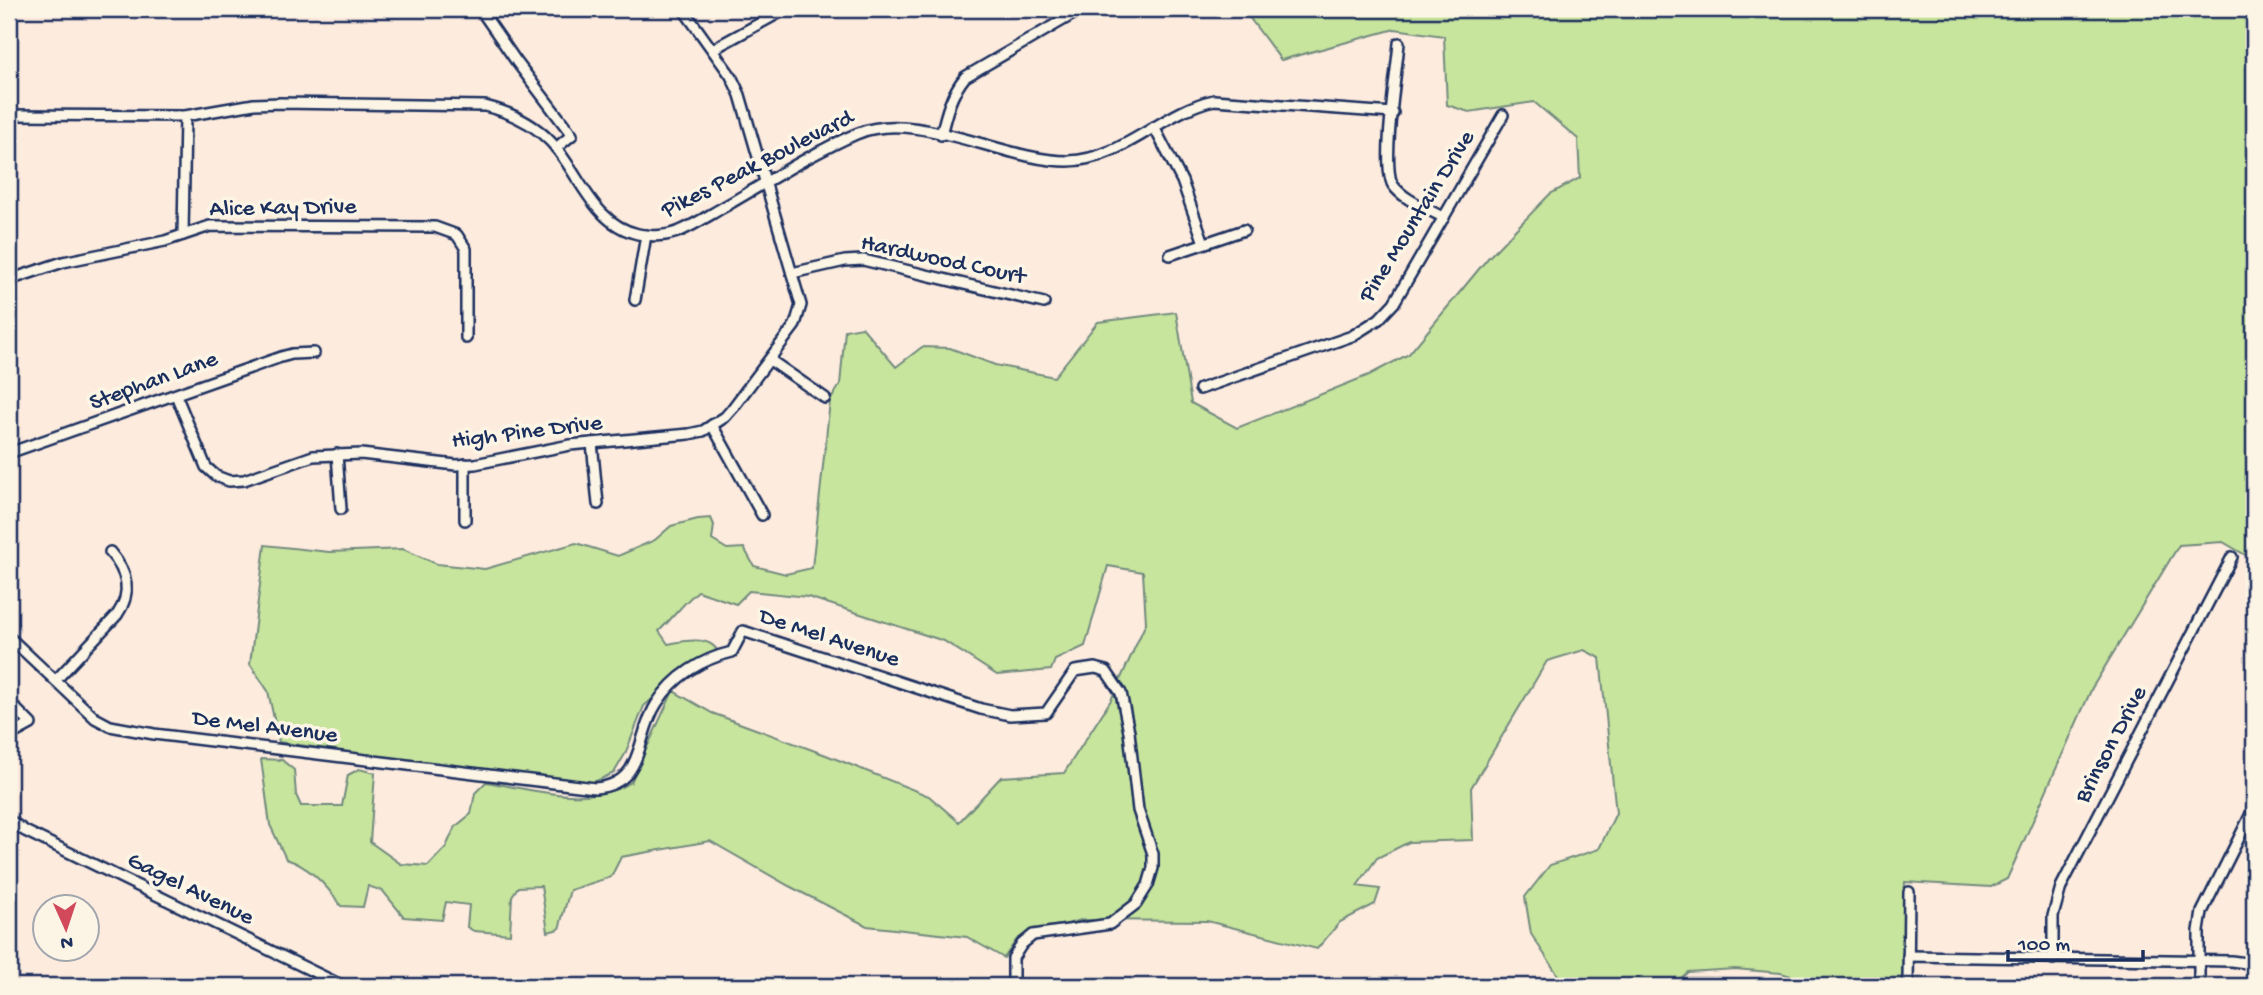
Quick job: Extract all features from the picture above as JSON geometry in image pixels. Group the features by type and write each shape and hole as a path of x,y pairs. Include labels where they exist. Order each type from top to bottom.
{"street":[{"path":"480,9 572,135 556,148"},
{"name":"High Pine Drive","path":"176,395 206,467 222,480 244,480 306,458 337,454 465,464 592,443 689,434 703,431 712,425 732,409 770,360 795,325 800,314 800,305 740,95 731,76 683,9"},
{"path":"713,49 786,9"},
{"path":"941,135 946,112 965,78 978,67 1082,9"},
{"path":"1399,43 1392,113 1390,178 1398,190 1444,218"},
{"name":"Pikes Peak Boulevard","path":"9,114 185,116 254,104 471,104 497,109 523,120 540,132 556,148 607,219 624,229 646,235 678,232 847,139 877,127 896,126 1035,157 1068,161 1099,156 1204,102 1223,99 1392,113"},
{"name":"Pine Mountain Drive","path":"1200,390 1341,340 1370,326 1394,303 1503,115"},
{"path":"183,235 185,116"},
{"path":"1154,127 1182,181 1204,243"},
{"name":"Alice Kay Drive","path":"9,281 64,262 165,241 210,226 444,228 457,234 466,249 466,338"},
{"path":"1170,255 1244,230"},
{"path":"635,300 646,235"},
{"name":"Hardwood Court","path":"792,273 845,261 863,260 1044,303"},
{"name":"Stephan Lane","path":"9,453 281,356 314,354"},
{"path":"770,360 825,398"},
{"path":"712,425 762,515"},
{"path":"592,443 598,504"},
{"path":"337,454 341,509"},
{"path":"465,464 465,520"},
{"path":"56,680 117,615 124,603 128,583 110,552"},
{"name":"Brinson Drive","path":"2053,959 2053,916 2061,887 2232,557"},
{"name":"De Mel Avenue","path":"9,639 95,718 110,726 595,788 617,783 628,774 651,714 673,683 695,667 716,656 732,652 743,631 981,709 1010,715 1045,713 1075,671 1095,668 1106,671 1121,694 1129,732 1138,810 1153,854 1153,868 1148,885 1136,904 1110,924 1033,935 1022,944 1013,958 1013,986"},
{"path":"9,702 32,724 9,736"},
{"path":"2199,986 2200,921 2205,902 2254,807"},
{"name":"Gagel Avenue","path":"9,820 21,829 343,986"},
{"name":"Gagel Avenue","path":"9,828 21,829"},
{"path":"1908,986 1909,892"},
{"path":"1908,956 2254,964"}],"green space":[{"path":"1243,9 2254,9 2254,560 2223,542 2179,545 2092,688 2007,879 1991,887 1905,882 1902,986 1824,986 1781,973 1735,969 1688,972 1672,986 1565,986 1531,934 1525,897 1550,865 1599,849 1616,813 1600,658 1584,650 1547,661 1471,788 1473,840 1409,842 1377,858 1357,886 1380,889 1375,904 1340,922 1317,949 1207,921 1081,920 1017,939 1004,958 967,937 867,926 710,841 621,857 611,877 570,890 559,929 548,932 541,886 518,887 512,896 510,934 474,931 467,927 469,905 446,902 442,920 404,917 383,891 368,886 363,907 341,906 317,878 286,859 270,825 261,759 282,760 294,770 296,795 301,806 342,806 348,775 359,769 375,773 370,842 401,864 428,866 446,847 455,827 471,814 475,793 486,782 541,792 578,795 614,790 631,782 673,691 712,713 929,796 959,822 1001,777 1064,773 1111,700 1146,623 1143,572 1108,566 1085,646 1055,660 1051,670 997,675 944,641 808,597 749,591 736,604 698,591 659,631 668,644 703,641 718,652 690,666 644,706 625,754 614,773 587,785 279,742 268,691 250,664 265,545 329,552 403,549 437,564 485,569 576,543 618,556 655,540 671,526 711,518 714,525 712,540 727,549 744,548 754,566 786,574 812,568 830,401 840,385 845,330 862,327 896,367 922,347 950,348 995,365 1054,377 1098,322 1176,312 1191,403 1237,428 1369,375 1409,354 1488,258 1550,194 1580,178 1578,139 1534,102 1469,112 1447,105 1444,36 1395,29 1281,60"}]}
